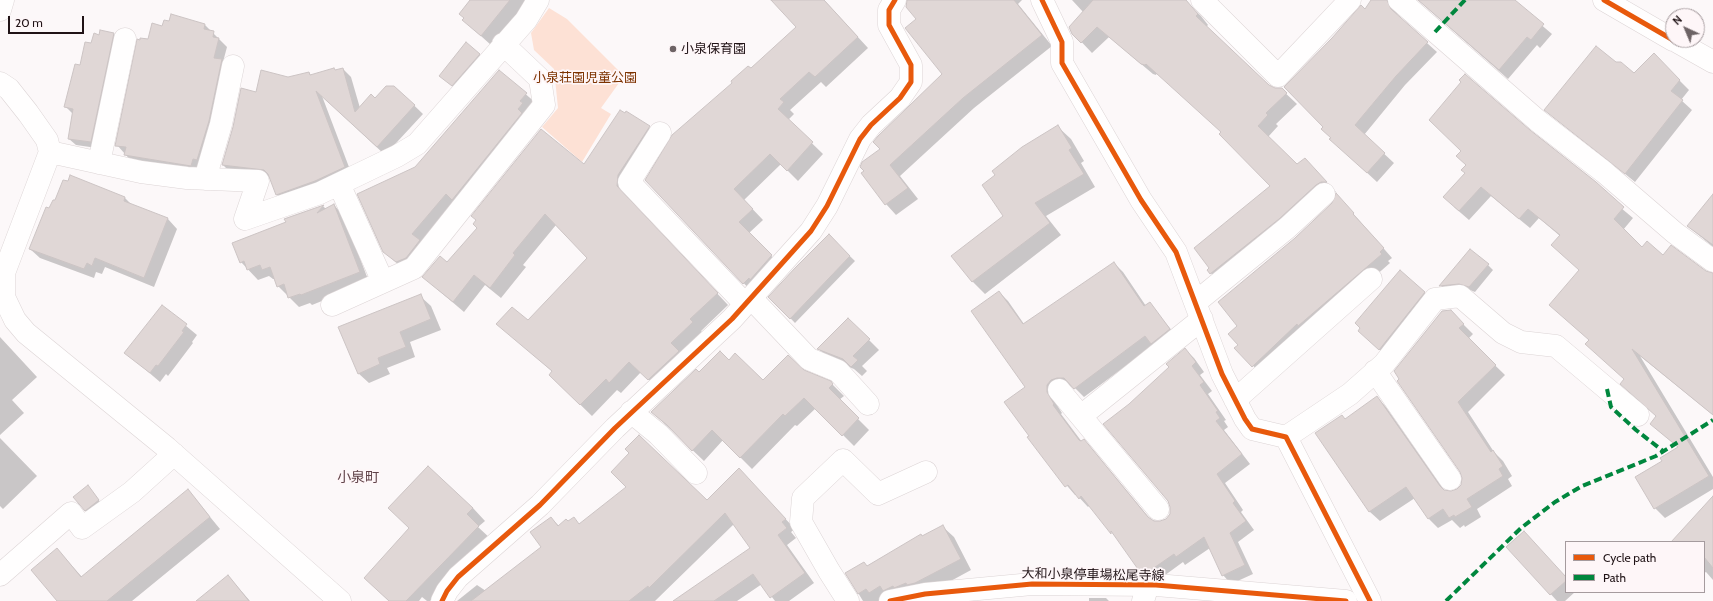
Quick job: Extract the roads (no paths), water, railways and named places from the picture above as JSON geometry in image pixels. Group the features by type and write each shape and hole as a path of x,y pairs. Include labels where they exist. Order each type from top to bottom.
{"street":[{"path":"0,10 3,0"},
{"path":"50,152 141,172 205,180 258,181 245,219 320,194 397,156 417,144 503,44 526,20 538,0"},
{"path":"442,601 447,591 458,577 540,505 631,412 732,319 811,231 827,206 860,139 870,125 900,98 911,82 911,65 889,25 889,10 895,0"},
{"path":"1042,0 1062,42 1062,63 1141,200 1176,252 1222,374 1252,429 1286,437 1350,394 1384,364 1436,299 1460,296 1503,332 1521,342 1556,346 1638,415"},
{"path":"1202,0 1278,76 1350,0"},
{"path":"1399,0 1538,121 1604,172 1675,233 1713,261"},
{"path":"1604,0 1665,35"},
{"path":"99,163 125,39"},
{"path":"332,305 414,268 544,105 540,79 503,44"},
{"path":"1688,48 1713,62"},
{"path":"205,180 220,124 233,66"},
{"path":"0,83 9,89 28,114 46,140 50,152 4,273 4,297 14,320 26,333 174,454 340,601"},
{"path":"660,134 629,182 748,301 809,359 838,371 868,404"},
{"path":"339,184 383,282"},
{"path":"1081,416 1199,311 1324,194"},
{"path":"1235,400 1371,280"},
{"path":"1375,371 1450,479"},
{"path":"1059,390 1158,509"},
{"path":"631,412 658,434 696,473"},
{"path":"1286,437 1370,601"},
{"path":"0,575 71,513 82,528 132,492 174,454"},
{"path":"848,601 801,522 802,498 842,460 878,494 926,472"},
{"name":"大和小泉停車場松尾寺線","path":"890,601 925,594 1032,584 1146,593 1346,601"}],"place":[{"name":"小泉保育園","path":"673,49"}],"district":[{"name":"小泉町","path":"358,478"}],"park label":[{"name":"小泉荘園児童公園","path":"585,78"}]}
